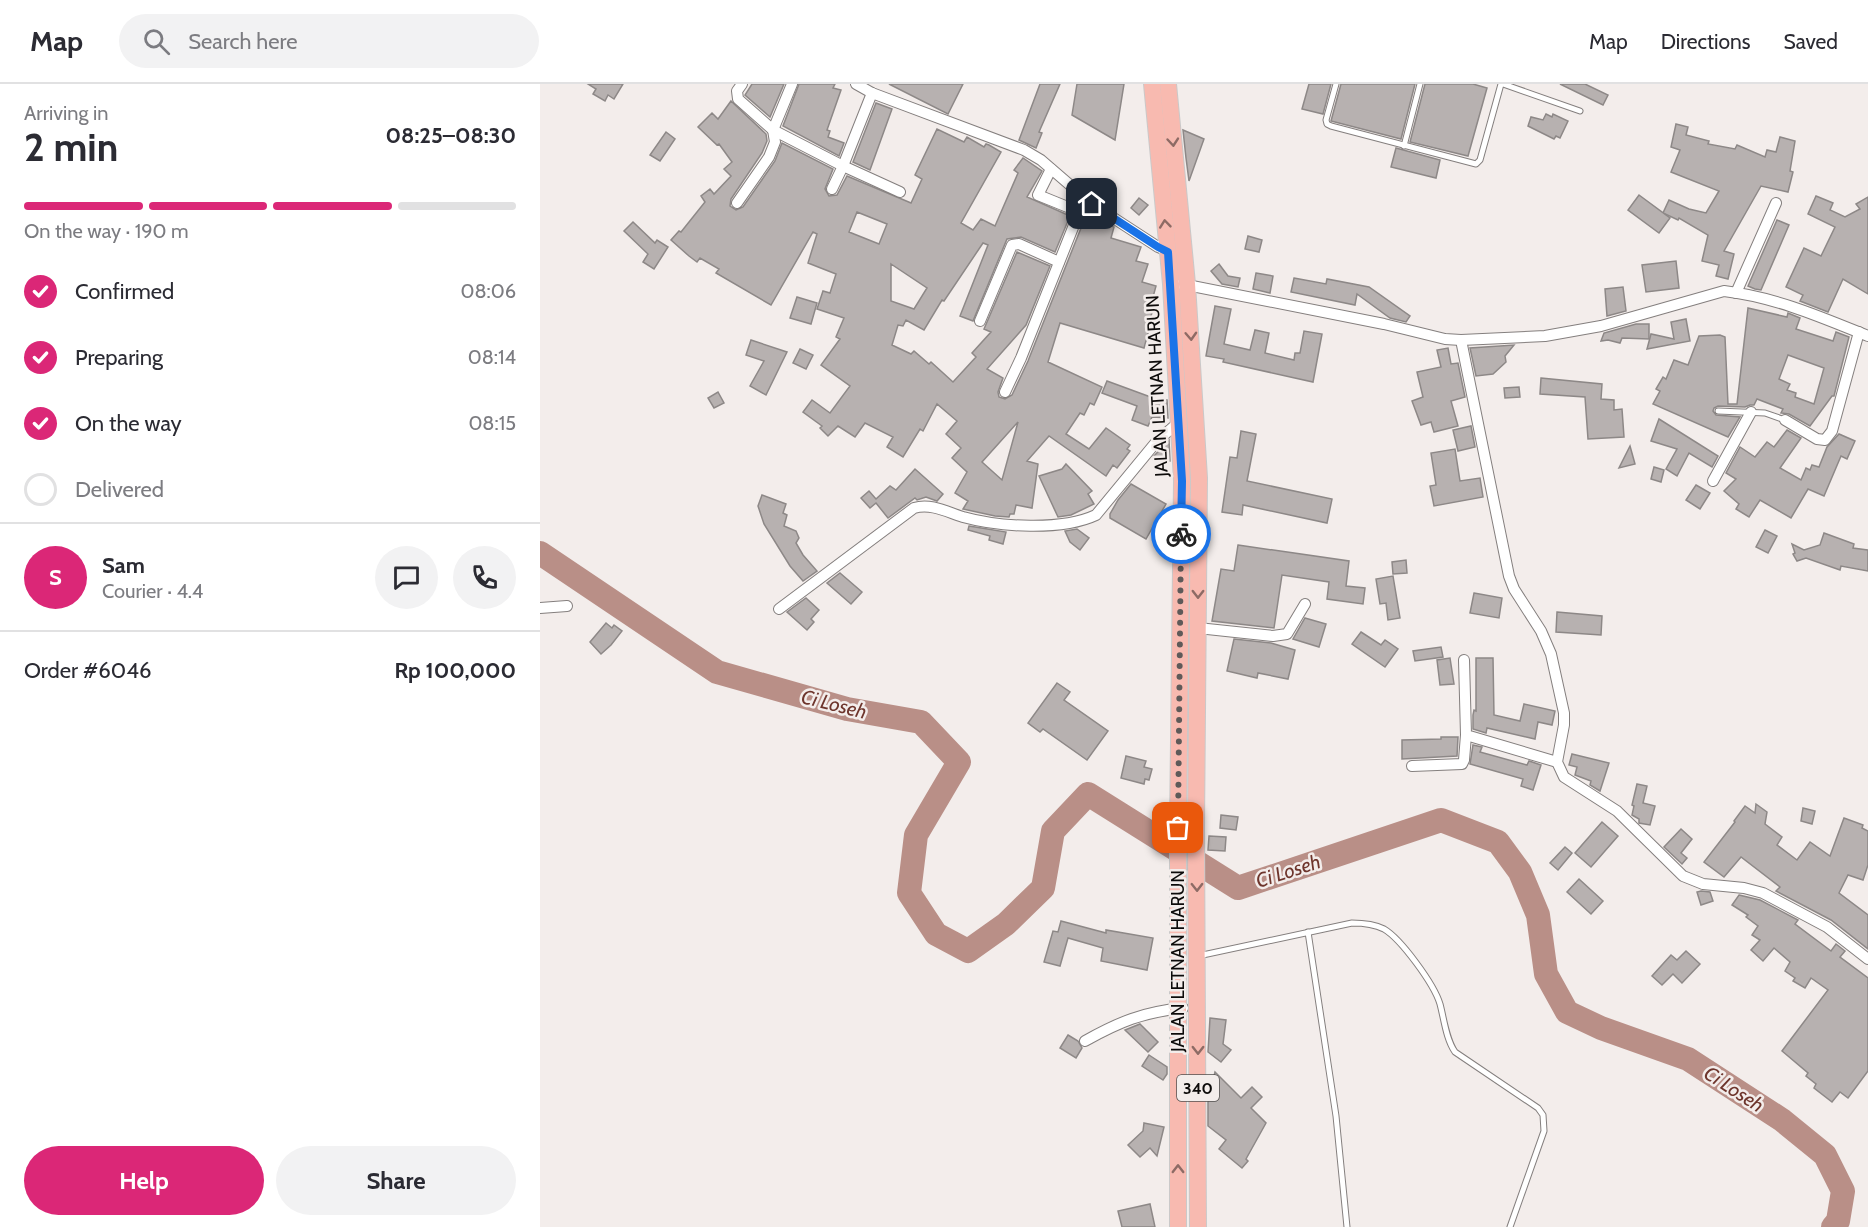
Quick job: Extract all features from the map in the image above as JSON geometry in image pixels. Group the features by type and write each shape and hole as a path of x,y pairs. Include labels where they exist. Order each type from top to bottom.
{"main road":[{"name":"JALAN LETNAN HARUN","path":"1152,84 1176,254 1199,478 1196,828 1198,1227"},
{"name":"JALAN LETNAN HARUN","path":"1168,84 1176,254"},
{"name":"JALAN LETNAN HARUN","path":"1178,1227 1180,950 1178,828 1182,481 1179,422 1179,284"}],"street":[{"path":"742,84 737,91 738,99 773,130 900,192"},
{"path":"737,203 769,157 775,142 773,130 792,84"},
{"path":"856,84 872,93 1024,150 1041,160 1092,204 1158,247 1176,254"},
{"path":"832,189 872,93"},
{"path":"1005,392 1078,215 1075,210 1038,195 1051,170"},
{"path":"1736,293 1776,203"},
{"path":"980,321 1012,245 1018,244 1059,262"},
{"path":"1179,284 1384,324 1445,339 1545,336 1601,326 1724,291 1786,304 1863,334 1828,438 1817,439 1785,420"},
{"path":"1461,340 1509,576 1514,589 1546,642 1563,700 1564,725 1557,762 1564,777 1617,811 1683,876 1703,884 1744,888 1763,893 1827,927 1868,959"},
{"path":"1713,481 1751,412"},
{"path":"779,609 919,506 939,508 964,517 1004,524 1039,525 1088,519 1096,515 1157,441 1179,422"},
{"path":"1198,628 1272,636 1287,634 1305,604"},
{"path":"540,608 567,606"},
{"path":"1412,766 1462,764 1464,760 1466,735 1464,660"},
{"path":"1466,735 1557,762"},
{"path":"1085,1041 1121,1022 1147,1014 1198,1007"}],"lane":[{"path":"1336,84 1327,123 1404,146 1478,163 1502,84 1580,111"},
{"path":"1404,146 1420,84"},
{"path":"1718,411 1765,413 1785,420"},
{"path":"1198,953 1352,923 1364,923 1384,929 1391,934 1431,983 1455,1052 1538,1108 1543,1114 1544,1131 1510,1227"},
{"path":"1308,932 1336,1116 1347,1227"}],"building":[{"path":"588,84 623,84 614,99 608,95 605,101 593,94 596,89"},
{"path":"752,84 784,84 770,117 745,95"},
{"path":"799,84 835,84 833,88 841,90 827,130 830,131 828,137 844,143 839,156 783,126"},
{"path":"889,84 963,84 948,114"},
{"path":"1040,84 1060,84 1039,132 1042,133 1036,148 1019,140"},
{"path":"1077,84 1124,84 1115,140 1072,115"},
{"path":"1309,84 1331,84 1323,114 1302,109"},
{"path":"1341,84 1415,84 1401,139 1331,121"},
{"path":"1425,84 1473,84 1487,88 1468,156 1410,142"},
{"path":"1560,84 1585,84 1608,95 1603,105"},
{"path":"731,101 766,134 767,141 762,153 731,199 730,206 736,210 743,207 775,161 782,143 833,169 825,189 829,196 837,195 847,176 911,203 922,179 915,175 937,129 964,142 967,137 984,147 986,144 989,145 1001,152 961,223 973,230 981,219 995,226 1018,173 1014,170 1023,158 1042,171 1027,197 1070,216 1055,252 1021,237 1007,239 973,321 960,316 988,245 983,243 944,301 942,300 924,330 906,320 903,326 898,325 892,345 911,354 914,351 929,364 931,362 953,382 976,357 972,353 991,332 984,329 1017,252 1050,266 1026,325 987,369 1003,378 998,392 999,397 1005,399 1012,395 1028,361 1085,218 1085,212 1098,217 1097,222 1114,227 1111,238 1141,247 1136,261 1148,264 1142,282 1156,286 1144,348 1060,323 1048,362 1102,387 1094,405 1090,403 1084,415 1080,413 1066,434 1089,449 1106,428 1130,445 1127,449 1130,451 1117,468 1113,465 1106,476 1049,436 1027,461 1038,464 1032,508 1016,505 1014,514 1010,514 1009,517 995,516 963,509 968,501 955,493 967,472 952,458 961,448 946,434 957,421 937,404 923,431 920,429 903,457 887,447 893,437 865,423 855,437 838,426 828,436 820,428 822,426 803,412 812,400 830,413 850,386 821,365 840,339 836,337 844,318 817,309 823,291 830,293 836,274 808,263 817,234 813,232 771,305 716,273 719,269 700,258 697,262 671,240 679,231 681,232 705,202 701,196 710,189 714,194 731,176 724,169 732,162 719,144 717,145 698,127 712,113 718,119","holes":["857,212 887,224 879,244 849,232","891,264 927,288 914,309 891,301","1018,422 1002,480 982,462"]},
{"path":"876,103 892,109 870,170 853,162"},
{"path":"1546,114 1552,117 1553,114 1568,121 1560,138 1556,136 1554,139 1528,126 1531,117 1543,120"},
{"path":"1676,124 1688,127 1686,135 1709,141 1708,144 1735,149 1737,145 1765,157 1767,150 1776,152 1780,137 1795,141 1790,171 1793,172 1788,192 1761,186 1724,251 1734,254 1728,279 1716,276 1719,265 1702,261 1708,235 1679,218 1678,220 1663,213 1669,200 1689,209 1706,213 1719,191 1671,172 1680,150 1671,147"},
{"path":"1183,130 1204,139 1189,181 1186,158"},
{"path":"666,132 675,139 660,161 650,155"},
{"path":"1396,148 1440,160 1436,178 1391,167"},
{"path":"1639,195 1670,218 1659,233 1628,210"},
{"path":"1816,196 1833,203 1830,210 1845,217 1860,209 1856,204 1868,197 1868,294 1843,279 1828,312 1800,301 1803,295 1786,287 1804,248 1821,256 1835,227 1808,214"},
{"path":"1139,198 1148,205 1139,215 1131,208"},
{"path":"1777,220 1789,225 1761,290 1755,289 1748,286"},
{"path":"633,222 655,243 657,240 668,247 654,269 643,262 648,254 624,231"},
{"path":"1248,236 1262,240 1259,252 1245,249"},
{"path":"1676,261 1679,288 1646,292 1642,265"},
{"path":"1219,264 1228,276 1240,278 1238,287 1222,284 1211,271"},
{"path":"1256,273 1273,276 1270,293 1253,289"},
{"path":"1294,278 1326,284 1327,279 1369,287 1410,316 1406,322 1390,318 1357,294 1355,305 1291,292"},
{"path":"1623,287 1626,311 1607,316 1605,289"},
{"path":"797,297 817,303 811,324 790,318"},
{"path":"1215,306 1231,309 1224,344 1250,350 1255,330 1269,333 1265,353 1294,360 1295,353 1300,353 1304,331 1322,334 1313,382 1223,362 1224,359 1206,356"},
{"path":"1748,308 1787,317 1788,313 1800,318 1796,329 1833,341 1836,332 1849,337 1834,396 1810,426 1789,414 1781,413 1783,409 1757,399 1754,405 1745,407 1718,406 1714,408 1716,415 1740,417 1728,437 1653,404 1660,391 1656,389 1663,377 1666,379 1674,360 1688,365 1699,336 1720,335 1725,337 1728,404 1737,404","holes":["1788,355 1824,368 1814,404 1795,397 1796,393 1787,390 1790,384 1779,379"]},
{"path":"1686,319 1690,341 1647,349 1651,334 1674,339 1671,322"},
{"path":"1636,324 1649,324 1649,339 1622,338 1620,343 1601,341 1604,333"},
{"path":"751,340 787,352 766,395 750,386 764,361 746,355"},
{"path":"1514,345 1505,356 1506,362 1493,374 1476,376 1470,348"},
{"path":"1448,348 1451,364 1458,363 1465,397 1451,401 1458,426 1434,432 1431,422 1421,425 1412,401 1423,397 1417,372 1441,367 1437,350"},
{"path":"800,349 813,355 806,369 793,363"},
{"path":"1541,378 1602,384 1601,399 1614,400 1614,410 1622,409 1624,437 1588,439 1585,397 1540,394"},
{"path":"1107,381 1156,399 1167,400 1168,418 1152,417 1148,426 1132,420 1137,406 1102,393"},
{"path":"1519,387 1520,397 1505,398 1504,388"},
{"path":"718,392 724,403 714,408 708,398"},
{"path":"1659,419 1718,456 1712,467 1689,453 1677,476 1666,469 1677,449 1651,441"},
{"path":"1471,426 1475,447 1458,451 1453,430"},
{"path":"1787,430 1801,438 1780,468 1801,480 1806,468 1810,470 1812,465 1819,467 1827,447 1839,434 1855,441 1847,459 1841,456 1824,496 1808,489 1791,518 1760,500 1749,517 1736,509 1739,504 1724,491 1736,479 1726,473 1740,447 1755,457 1767,442 1774,447"},
{"path":"1241,431 1256,434 1247,481 1332,499 1327,523 1243,505 1242,515 1222,512 1230,457 1237,458"},
{"path":"1169,440 1170,461 1153,460 1153,457"},
{"path":"1630,446 1635,464 1619,468"},
{"path":"1455,449 1460,481 1480,478 1483,497 1434,506 1430,486 1436,485 1431,453"},
{"path":"1066,464 1092,491 1088,494 1094,504 1071,515 1058,517 1039,476 1062,469"},
{"path":"1654,467 1664,470 1661,482 1651,479"},
{"path":"915,469 943,494 937,501 926,497 917,500 915,498 888,518 876,503 870,508 861,498 869,491 876,499 890,486 896,490"},
{"path":"1131,484 1166,504 1146,539 1110,518 1118,500"},
{"path":"1696,485 1710,493 1700,509 1686,500"},
{"path":"762,495 786,504 783,513 787,515 784,526 796,531 799,538 796,543 817,571 803,581 790,566 764,524 758,506"},
{"path":"969,526 1006,532 1003,544 989,540 990,536 968,530"},
{"path":"1077,529 1089,538 1080,550 1070,542 1065,531"},
{"path":"1765,530 1777,536 1768,553 1756,547"},
{"path":"1824,533 1854,544 1853,548 1868,550 1868,571 1841,566 1840,570 1806,558 1797,561 1793,554 1795,553 1792,544 1804,550 1820,545"},
{"path":"1238,545 1349,561 1346,586 1365,588 1363,604 1327,599 1329,582 1282,575 1274,628 1212,621 1221,569 1234,571"},
{"path":"1406,560 1407,573 1393,574 1392,562"},
{"path":"840,573 862,592 851,604 827,583"},
{"path":"1393,576 1400,618 1388,620 1386,603 1380,604 1376,579"},
{"path":"1474,593 1502,598 1499,618 1470,613"},
{"path":"806,598 819,610 811,619 814,622 807,630 787,612"},
{"path":"1557,612 1602,616 1601,635 1556,632"},
{"path":"1305,618 1326,624 1319,647 1293,639"},
{"path":"606,623 622,631 601,654 590,642"},
{"path":"1361,632 1381,645 1385,640 1398,649 1385,667 1352,644"},
{"path":"1234,639 1271,643 1295,650 1288,679 1258,673 1257,678 1227,671"},
{"path":"1441,647 1443,657 1415,661 1413,651"},
{"path":"1450,658 1454,684 1440,685 1437,660"},
{"path":"1476,658 1493,658 1494,715 1520,721 1524,704 1555,711 1552,725 1538,722 1535,739 1487,728 1486,733 1473,729 1473,715 1474,710 1476,711"},
{"path":"1057,683 1070,692 1064,700 1108,731 1087,760 1043,729 1040,732 1028,723"},
{"path":"1441,737 1458,737 1457,756 1402,759 1402,740 1441,739"},
{"path":"1473,745 1482,747 1480,752 1527,765 1529,761 1541,765 1533,790 1521,786 1523,779 1470,764"},
{"path":"1572,754 1609,763 1600,791 1590,785 1591,781 1575,775 1577,767 1569,765"},
{"path":"1126,756 1146,761 1144,767 1152,769 1149,780 1145,779 1144,784 1121,778"},
{"path":"1637,784 1647,786 1643,803 1655,806 1650,825 1639,823 1639,819 1632,815"},
{"path":"1756,804 1767,812 1765,824 1782,837 1777,845 1797,860 1810,842 1830,856 1844,818 1863,825 1862,828 1868,831 1868,865 1863,880 1848,875 1839,893 1868,915 1868,949 1831,920 1776,891 1780,887 1741,857 1724,877 1704,862 1745,806 1755,813"},
{"path":"1803,808 1815,811 1812,824 1801,821"},
{"path":"1221,815 1238,817 1236,830 1220,828"},
{"path":"1602,822 1618,836 1591,867 1575,853"},
{"path":"1681,829 1692,839 1681,853 1687,858 1682,864 1664,847"},
{"path":"1209,836 1226,837 1225,851 1208,850"},
{"path":"1565,847 1572,853 1558,870 1550,863"},
{"path":"1579,879 1603,901 1591,914 1567,892"},
{"path":"1697,892 1710,892 1713,901 1701,905"},
{"path":"1739,895 1760,900 1798,920 1795,924 1831,951 1836,944 1845,951 1840,957 1868,978 1868,1071 1848,1098 1840,1092 1832,1102 1814,1088 1816,1084 1806,1076 1808,1073 1782,1051 1828,990 1811,978 1805,988 1793,981 1795,978 1785,971 1790,962 1774,948 1763,961 1751,950 1760,940 1752,935 1758,926 1746,917 1748,915 1732,905"},
{"path":"1061,921 1106,933 1106,930 1153,938 1147,970 1101,961 1103,948 1068,938 1060,966 1044,962 1053,931 1058,932"},
{"path":"1686,951 1700,964 1682,983 1673,974 1662,985 1652,976 1671,955 1677,960"},
{"path":"1210,1018 1226,1020 1223,1044 1231,1050 1221,1062 1208,1052"},
{"path":"1140,1024 1158,1042 1148,1052 1125,1030"},
{"path":"1068,1035 1078,1041 1082,1048 1076,1058 1060,1048"},
{"path":"1149,1055 1167,1067 1167,1074 1163,1080 1142,1066"},
{"path":"1215,1072 1241,1098 1252,1087 1262,1097 1251,1108 1266,1123 1246,1159 1248,1161 1242,1168 1219,1149 1226,1140 1208,1126 1208,1102"},
{"path":"1144,1123 1164,1127 1157,1156 1150,1148 1140,1157 1128,1145 1143,1131"},
{"path":"1150,1204 1155,1227 1122,1227 1118,1211"}],"waterway":[{"name":"Ci Loseh","path":"540,553 717,672 847,709 921,722 959,762 916,835 909,893 936,934 968,951 1006,924 1043,888 1053,831 1088,794 1238,888 1441,820 1498,842 1520,872 1538,915 1546,974 1567,1012 1601,1028 1688,1059 1782,1120 1825,1155 1843,1191 1838,1221 1833,1227"}],"way so far":[{"path":"1178,828 1181,534"}],"route":[{"path":"1092,204 1168,252 1182,481 1181,534"}]}
